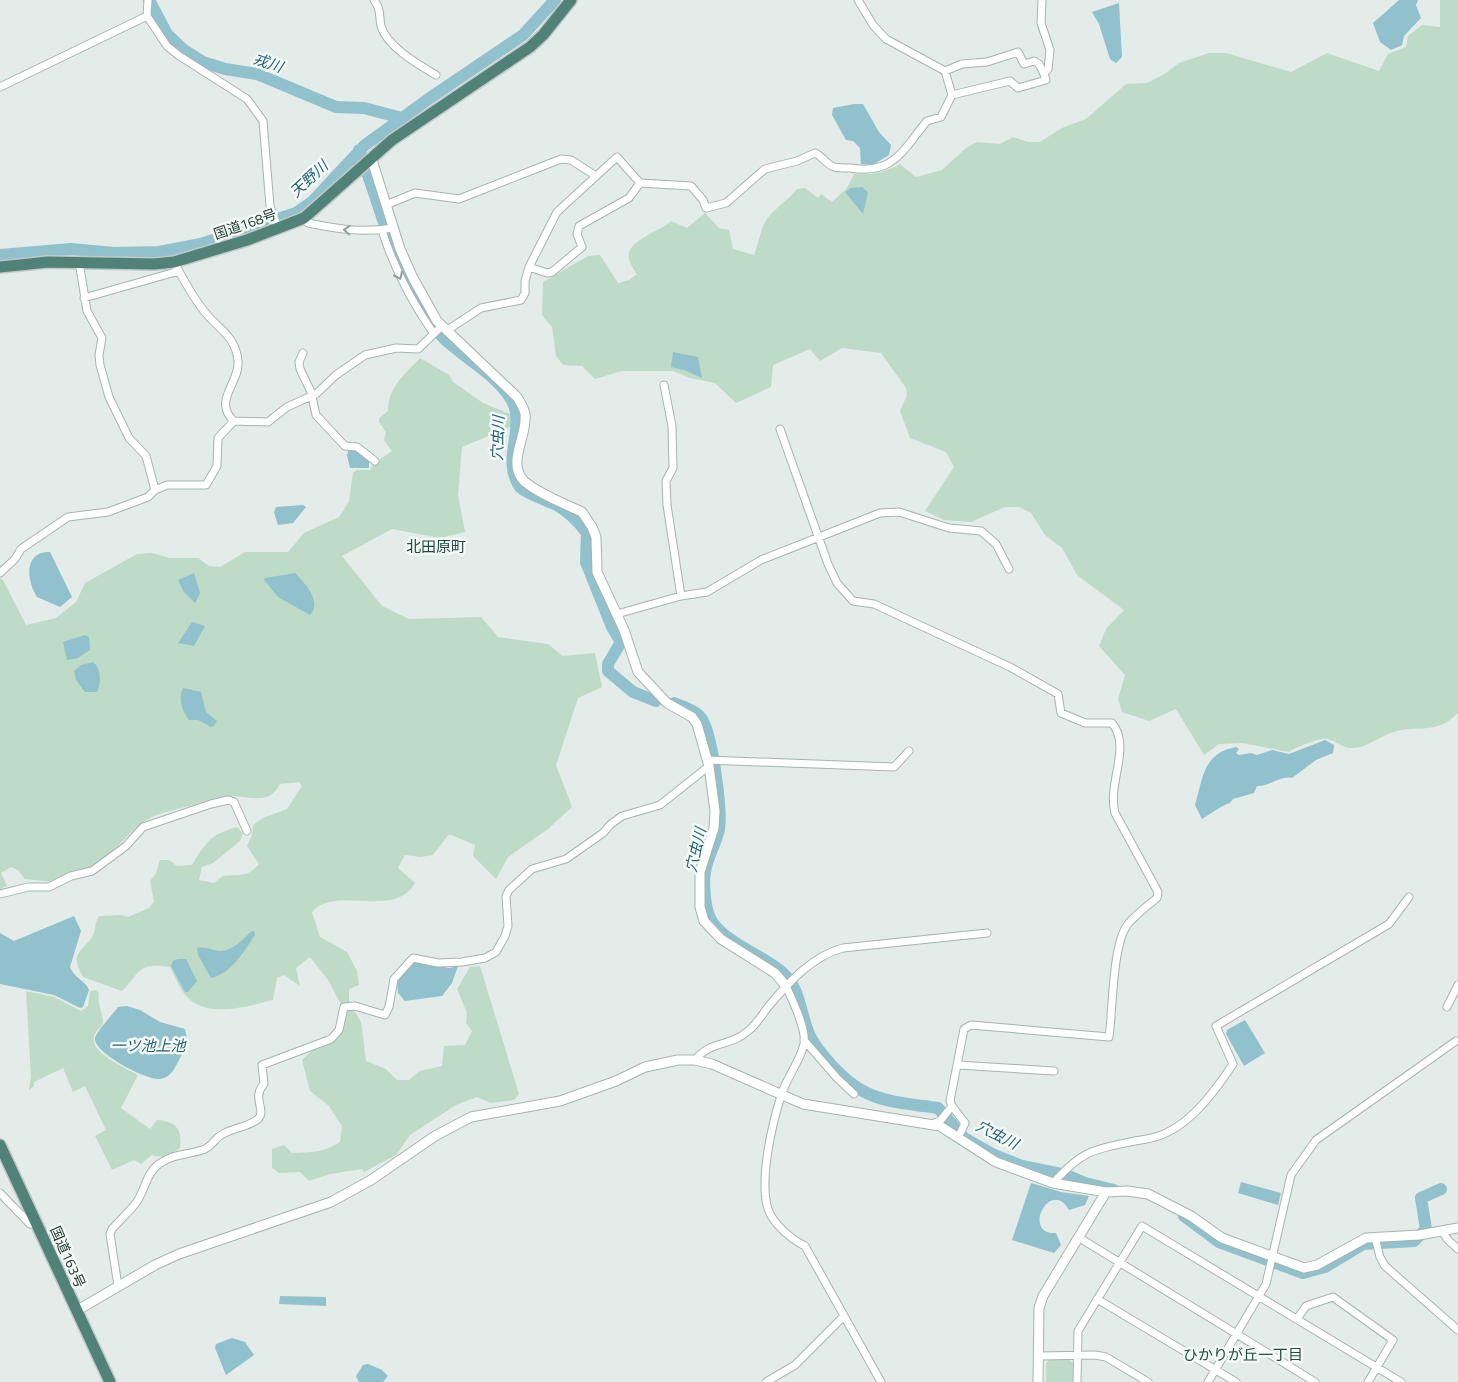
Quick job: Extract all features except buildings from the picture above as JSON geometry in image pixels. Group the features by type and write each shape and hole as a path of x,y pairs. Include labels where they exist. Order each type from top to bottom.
{"highway":[{"name":"国道168号","path":"0,267 79,262 176,266 304,218 392,140 530,47 543,35 571,0"},
{"name":"国道163号","path":"0,1145 110,1382"}],"street":[{"path":"374,0 380,13 381,26 387,36 405,57 436,75"},
{"path":"84,298 176,266 205,313 226,331 238,359 237,370 225,406 226,414 234,421 268,422 287,407 312,396 360,357 396,348 418,349 434,334 481,308 522,300 529,267 557,212 617,157 640,182 691,186 703,200 706,208 710,209 726,203 765,169 797,161 815,153 832,166 872,170 887,166 915,138 926,121 941,117 952,95 945,71 886,39 873,25 858,0"},
{"path":"1042,0 1041,23 1050,50 1048,69 1044,74"},
{"path":"147,3 147,16 167,46 247,99 263,121 270,206 278,228"},
{"path":"0,87 147,16"},
{"path":"945,71 962,64 987,62 1018,52 1024,64 1034,61 1039,64 1046,80 1018,88 1010,81 952,95"},
{"path":"371,157 393,228 413,278 443,329 517,397 525,413 518,457 520,475 530,485 582,512 586,517 596,537 596,572 617,614 638,672 667,703 692,717 697,724 708,763 716,810 714,828 700,872 701,912 713,932 775,973 786,986 794,1002 804,1040 837,1078 854,1094"},
{"path":"386,205 415,193 460,198 561,159 571,160 596,176"},
{"path":"529,267 547,273 552,272 582,247 577,234 579,226 629,198 640,182"},
{"path":"304,218 308,222 342,230 382,230 393,228"},
{"path":"382,230 392,260 410,299 434,334"},
{"path":"79,262 87,311 102,338 98,355 112,406 129,438 146,456 155,490"},
{"path":"303,353 299,362 300,369 312,396 316,415 345,446 356,447 374,461"},
{"path":"664,384 672,426 673,468 666,481 667,505 681,596"},
{"path":"0,573 15,559 21,549 68,517 108,512 148,497 155,490 167,485 206,485 217,466 218,438 234,421"},
{"path":"780,429 837,583 854,601 874,604 1018,672 1058,694 1061,713 1085,723 1112,723 1117,730 1121,746 1112,802 1115,813 1158,892 1157,898 1127,925 1122,936 1115,968 1109,1037 971,1025 964,1029 950,1101 965,1123 958,1138"},
{"path":"617,614 681,596 706,592 761,560 880,513 899,512 949,528 980,531 996,544 1010,569"},
{"path":"118,1286 110,1234 112,1229 137,1202 151,1172 158,1164 179,1154 205,1150 223,1133 253,1122 260,1117 261,1112 257,1096 258,1090 264,1084 262,1065 331,1039 339,1030 344,1007 355,1006 385,1015 390,1006 394,979 413,958 438,963 462,962 485,958 496,952 507,931 506,896 509,890 532,869 566,859 603,833 622,816 660,805 708,763 894,768 909,751"},
{"path":"0,894 28,887 49,887 72,876 92,871 126,846 143,827 212,804 228,800 234,802 247,831"},
{"path":"1053,1183 1073,1161 1087,1153 1162,1135 1176,1127 1219,1085 1233,1064 1216,1026 1389,924 1409,897"},
{"path":"695,1060 704,1049 735,1039 749,1031 786,986 827,952 843,948 987,933"},
{"path":"1447,1007 1458,985"},
{"path":"804,1040 781,1095 767,1152 766,1200 769,1210 790,1237 805,1246 881,1382"},
{"path":"1208,1382 1266,1284 1291,1175 1316,1140 1456,1041"},
{"path":"76,1311 118,1286 179,1254 331,1202 371,1180 435,1136 471,1118 560,1102 616,1081 645,1067 678,1060 695,1060 719,1067 803,1104 932,1124 945,1128 996,1162 1053,1183 1106,1192 1148,1194 1191,1216 1222,1238 1304,1268 1311,1268 1351,1245 1375,1237 1419,1235 1458,1228"},
{"path":"958,1065 1054,1071"},
{"path":"932,1124 940,1121 952,1106"},
{"path":"1038,1382 1039,1308 1043,1296 1106,1192"},
{"path":"0,1193 30,1224 37,1223"},
{"path":"1077,1382 1076,1354 1078,1331 1142,1226 1401,1382"},
{"path":"1442,1231 1458,1250"},
{"path":"1078,1237 1316,1382"},
{"path":"1375,1237 1380,1257 1385,1266 1458,1330"},
{"path":"1297,1319 1306,1306 1333,1297 1393,1340 1368,1382"},
{"path":"1097,1299 1236,1382"},
{"path":"766,1382 795,1365 844,1316"},
{"path":"1039,1356 1076,1354 1106,1357 1148,1382"}],"green space":[{"path":"1440,0 1458,0 1458,713 1441,725 1400,730 1357,748 1348,748 1324,739 1308,743 1289,752 1242,743 1219,744 1204,755 1176,709 1149,721 1122,712 1118,699 1125,675 1099,646 1106,629 1124,610 1077,575 1062,548 1045,535 1031,513 1019,507 1005,507 971,522 944,520 925,511 954,467 946,452 910,438 900,411 907,395 906,388 881,353 842,348 820,361 810,349 773,365 771,387 736,403 715,383 690,378 673,371 622,371 595,379 582,366 563,365 556,356 552,327 542,315 543,282 588,256 600,255 618,283 629,280 637,274 629,259 632,247 644,237 671,221 687,228 705,213 719,228 729,230 733,249 754,255 767,219 797,189 805,188 818,198 821,194 832,202 847,188 854,174 878,173 900,164 916,177 942,170 966,148 977,142 1000,144 1013,137 1028,142 1040,142 1062,128 1086,119 1126,84 1147,83 1163,75 1179,63 1209,53 1226,53 1291,72 1327,53 1379,71 1388,54 1406,47 1408,36 1422,25 1440,27"},
{"path":"420,358 449,375 453,382 483,403 510,414 513,419 513,426 462,447 458,495 465,532 440,538 392,529 342,556 382,606 409,619 481,617 498,637 548,644 563,656 595,653 602,687 578,698 556,765 572,807 548,829 508,857 496,879 473,856 475,845 449,834 433,855 421,857 405,855 398,868 415,883 406,894 380,901 335,901 322,904 312,912 320,937 347,952 357,971 359,985 349,989 349,1001 361,1022 366,1061 386,1069 397,1080 409,1080 420,1071 442,1066 444,1046 465,1045 472,1031 466,1023 467,1013 457,989 470,967 480,966 519,1094 514,1100 491,1103 477,1097 456,1105 410,1135 396,1155 364,1172 362,1169 330,1174 309,1181 300,1172 279,1173 272,1168 272,1149 284,1145 292,1153 311,1152 323,1150 340,1142 342,1126 329,1106 310,1091 302,1060 315,1048 328,1045 341,1030 346,1014 328,980 310,957 296,968 300,986 284,975 277,978 273,1000 228,1009 206,1008 196,1004 184,994 170,967 145,967 122,991 83,977 77,962 79,953 93,935 99,916 121,915 128,917 149,908 154,902 150,881 156,873 160,860 169,860 177,866 192,865 210,840 221,833 237,827 243,833 240,841 213,863 202,867 199,880 214,883 223,876 251,872 259,864 247,846 252,835 253,825 263,818 287,809 302,786 299,782 280,784 276,791 265,797 224,797 159,814 141,824 106,857 88,868 54,882 25,879 18,870 11,867 1,873 7,886 0,889 0,578 3,580 26,625 56,618 76,602 85,583 137,554 152,553 170,558 198,558 209,566 220,567 245,552 288,552 304,533 339,517 349,501 353,473 357,470 370,470 373,464 392,451 384,440 386,432 379,422 379,418 388,411 391,395 398,382"},
{"path":"96,990 99,993 103,1023 94,1036 94,1042 103,1054 138,1075 121,1108 150,1129 157,1120 174,1125 179,1131 180,1136 180,1148 170,1154 160,1157 152,1155 141,1164 134,1160 112,1170 95,1136 106,1130 85,1086 73,1092 63,1068 34,1082 34,1086 29,1090 31,1076 26,991 54,997 81,1011 88,1006 90,991"},
{"path":"1050,1359 1069,1360 1073,1363 1073,1382 1046,1382 1046,1363"}],"water":[{"path":"1399,0 1418,0 1416,5 1421,18 1404,36 1402,45 1391,50 1380,42 1373,23"},
{"path":"1119,3 1122,57 1116,63 1110,59 1099,24 1092,12"},
{"path":"863,104 879,132 891,145 889,155 873,165 861,164 860,148 853,141 846,140 832,115 833,108"},
{"path":"862,187 868,192 863,214 845,192 851,188"},
{"path":"673,352 698,357 702,378 684,370 671,367"},
{"path":"349,448 357,450 369,461 369,468 350,468 347,455"},
{"path":"303,505 306,507 293,523 278,525 274,512 276,507"},
{"path":"50,552 72,597 60,607 37,597 29,575 35,556"},
{"path":"194,573 200,593 195,603 184,592 178,580"},
{"path":"295,573 307,587 313,598 313,610 310,615 278,597 264,580 265,578"},
{"path":"192,622 205,626 194,646 178,643"},
{"path":"85,635 89,637 90,650 78,658 67,660 63,642"},
{"path":"93,662 99,671 99,688 97,692 85,692 76,680 74,671 81,665"},
{"path":"183,688 201,692 206,712 217,721 214,726 211,727 198,720 189,720 184,713 182,704"},
{"path":"1325,740 1334,745 1333,753 1316,760 1292,778 1283,778 1266,785 1257,786 1254,793 1233,799 1230,803 1202,819 1195,805 1206,768 1217,755 1225,750 1236,747 1239,749 1236,753 1239,755 1251,753 1257,755 1272,750 1289,754"},
{"path":"74,916 81,931 70,967 89,990 83,1007 80,1008 54,995 0,984 0,933 14,941"},
{"path":"254,931 255,935 237,961 225,972 211,978 198,955 197,948 218,951 230,949"},
{"path":"186,959 197,981 188,992 185,992 171,966 173,961"},
{"path":"413,961 449,968 458,966 452,983 442,996 405,1001 398,993 397,979"},
{"name":"一ツ池上池","path":"127,1006 140,1010 160,1022 185,1029 187,1041 182,1054 175,1068 164,1078 144,1076 122,1065 103,1051 97,1044 95,1038 105,1022 118,1007"},
{"path":"1245,1020 1265,1053 1244,1066 1226,1034 1227,1030"},
{"path":"1241,1182 1281,1193 1278,1205 1238,1193"},
{"path":"1031,1183 1061,1192 1089,1196 1085,1205 1069,1210 1062,1202 1054,1200 1047,1203 1042,1210 1041,1226 1046,1231 1056,1233 1061,1245 1054,1253 1012,1240"},
{"path":"280,1296 326,1297 326,1306 279,1304"},
{"path":"232,1338 245,1342 254,1355 226,1375 215,1348 216,1344"},
{"path":"368,1364 382,1370 388,1376 383,1382 359,1382 356,1376 363,1365"}],"waterway":[{"name":"戎川","path":"149,0 167,34 184,50 203,62 225,69 257,74 336,107 364,108 402,118"},
{"name":"天野川","path":"0,255 71,249 114,253 159,252 201,244 296,213 312,202 365,145 427,100 523,35 555,0"},
{"name":"穴虫川","path":"359,150 390,242 409,286 421,307 443,337 494,379 511,399 517,420 513,465 520,487 557,505 574,518 587,533 586,562 612,627 621,642 608,664 608,671 633,692 656,701"},
{"name":"穴虫川","path":"674,703 692,711 701,718 709,739 712,754 720,819 718,835 706,866 704,877 706,904 712,923 730,939 776,967 790,980 797,995 810,1036 827,1060 840,1074 864,1092 890,1101 938,1108 964,1138 992,1154 1022,1166 1066,1175 1085,1183 1114,1190"},
{"name":"穴虫川","path":"1184,1216 1219,1242 1303,1273 1325,1267 1363,1244 1414,1241 1426,1229 1421,1198 1441,1189"}],"district":[{"name":"北田原町","path":"436,547"},
{"name":"ひかりが丘一丁目","path":"1243,1355"}]}
